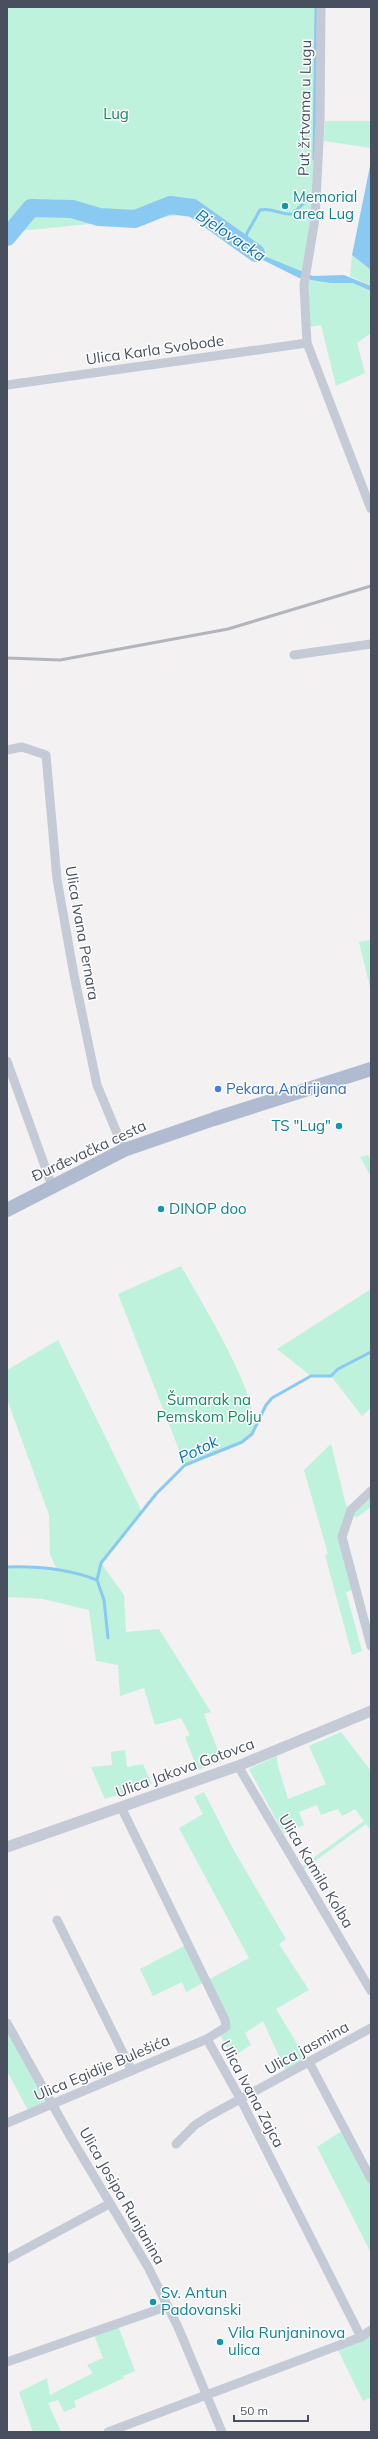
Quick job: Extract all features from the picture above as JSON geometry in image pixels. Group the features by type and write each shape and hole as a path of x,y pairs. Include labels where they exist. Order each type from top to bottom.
{"main road":[{"name":"Đurđevačka cesta","path":"7,1210 124,1150 219,1117 371,1069"}],"street":[{"name":"Put žrtvama u Lugu","path":"321,7 320,122 316,204 304,285 307,343 371,509"},
{"name":"Ulica Karla Svobode","path":"7,386 307,343"},
{"path":"294,654 371,644"},
{"name":"Ulica Ivana Pernara","path":"7,750 22,747 46,755 57,879 74,975 97,1085 124,1150"},
{"path":"7,1061 52,1186"},
{"path":"371,1491 351,1510 342,1537 371,1646"},
{"name":"Ulica Jakova Gotovca","path":"7,1847 238,1766 371,1711"},
{"name":"Ulica Kamila Kolba","path":"238,1766 371,1991"},
{"name":"Ulica Ivana Zajca","path":"121,1807 225,2020 226,2027 207,2039 241,2100 360,2337"},
{"path":"57,1920 132,2071"},
{"name":"Ulica Josipa Runjanina","path":"7,2023 109,2204 148,2267 168,2306 222,2432"},
{"name":"Ulica jasmina","path":"176,2144 195,2125 371,2028"},
{"name":"Ulica Egidije Bulešića","path":"7,2122 52,2105 207,2039"},
{"path":"309,2062 371,2179"},
{"path":"7,2259 109,2204"},
{"path":"7,2362 168,2306"},
{"path":"108,2432 360,2337 371,2330"}],"green space":[{"name":"Lug","path":"7,7 316,7 314,174 308,240 302,273 278,265 193,214 7,232"},
{"path":"325,121 371,121 371,148 324,141"},
{"path":"352,255 371,270 371,286 350,276"},
{"path":"308,279 330,283 353,283 371,291 371,333 357,343 365,373 336,386 321,325 309,327"},
{"path":"371,940 371,991 359,942"},
{"path":"368,1155 371,1161 371,1177 360,1157"},
{"name":"Šumarak na Pemskom Polju","path":"181,1266 229,1352 250,1403 254,1422 251,1435 245,1441 220,1453 185,1465 118,1294"},
{"name":"Šumarak na Pemskom Polju","path":"371,1289 371,1408 362,1416 331,1376 311,1376 277,1349"},
{"path":"58,1340 142,1512 101,1563 124,1595 126,1632 159,1629 211,1712 204,1714 222,1761 198,1770 185,1737 190,1735 181,1718 155,1725 144,1688 120,1696 118,1665 96,1661 89,1610 43,1599 7,1597 7,1567 56,1568 50,1554 49,1515 7,1399 7,1370"},
{"path":"331,1444 346,1505 351,1510 342,1537 356,1589 346,1592 362,1651 352,1655 325,1555 328,1554 304,1470"},
{"path":"371,1494 371,1507 356,1518 353,1513"},
{"path":"341,1732 371,1771 371,1830 366,1824 300,1872 298,1869 364,1821 355,1809 342,1816 338,1809 321,1815 317,1805 299,1812 304,1825 284,1834 249,1769 277,1756 278,1766 288,1799 326,1784 309,1746"},
{"path":"125,1750 127,1767 143,1764 152,1784 105,1799 91,1767 112,1765 111,1752"},
{"path":"204,1792 233,1849 286,1939 279,1944 309,1990 276,2009 308,2062 287,2074 263,2021 245,2033 251,2045 232,2057 219,2033 226,2027 206,1981 249,1958 179,1828 203,1814 194,1797"},
{"path":"188,1944 206,1981 186,1992 182,1982 153,1996 140,1969"},
{"path":"7,2023 47,2104 30,2114 7,2071"},
{"path":"345,2129 371,2179 371,2253 317,2147"},
{"path":"117,2323 135,2371 123,2376 124,2378 74,2401 76,2407 64,2412 58,2400 48,2403 61,2432 33,2432 19,2392 47,2378 50,2395 93,2373 87,2365 103,2358 93,2332"},
{"path":"371,2330 371,2397 363,2401 336,2346"}],"water":[{"path":"371,161 371,270 352,255"},
{"path":"236,239 262,255 313,276 344,275 371,286 371,291 353,283 330,283 299,278 263,260"}],"waterway":[{"path":"314,159 316,7"},
{"path":"244,245 247,233 260,210 264,209 292,214 313,195"},
{"name":"Bjelovacka","path":"7,237 31,208 72,209 99,217 135,219 170,205 193,208 256,253"},
{"name":"Potok","path":"7,1567 53,1569 75,1573 97,1580 101,1563 156,1494 185,1465 242,1442 252,1434 266,1405 272,1398 311,1376 331,1376 338,1369 371,1352"},
{"path":"97,1580 104,1600 108,1638"}],"railway":[{"path":"7,658 60,660 228,629 371,586"}],"place":[{"name":"Memorial area Lug","path":"285,206"},
{"name":"Pekara Andrijana","path":"218,1089"},
{"name":"TS \"Lug\"","path":"339,1126"},
{"name":"DINOP doo","path":"161,1209"},
{"name":"Sv. Antun Padovanski","path":"153,2302"},
{"name":"Vila Runjaninova ulica","path":"220,2342"}]}
